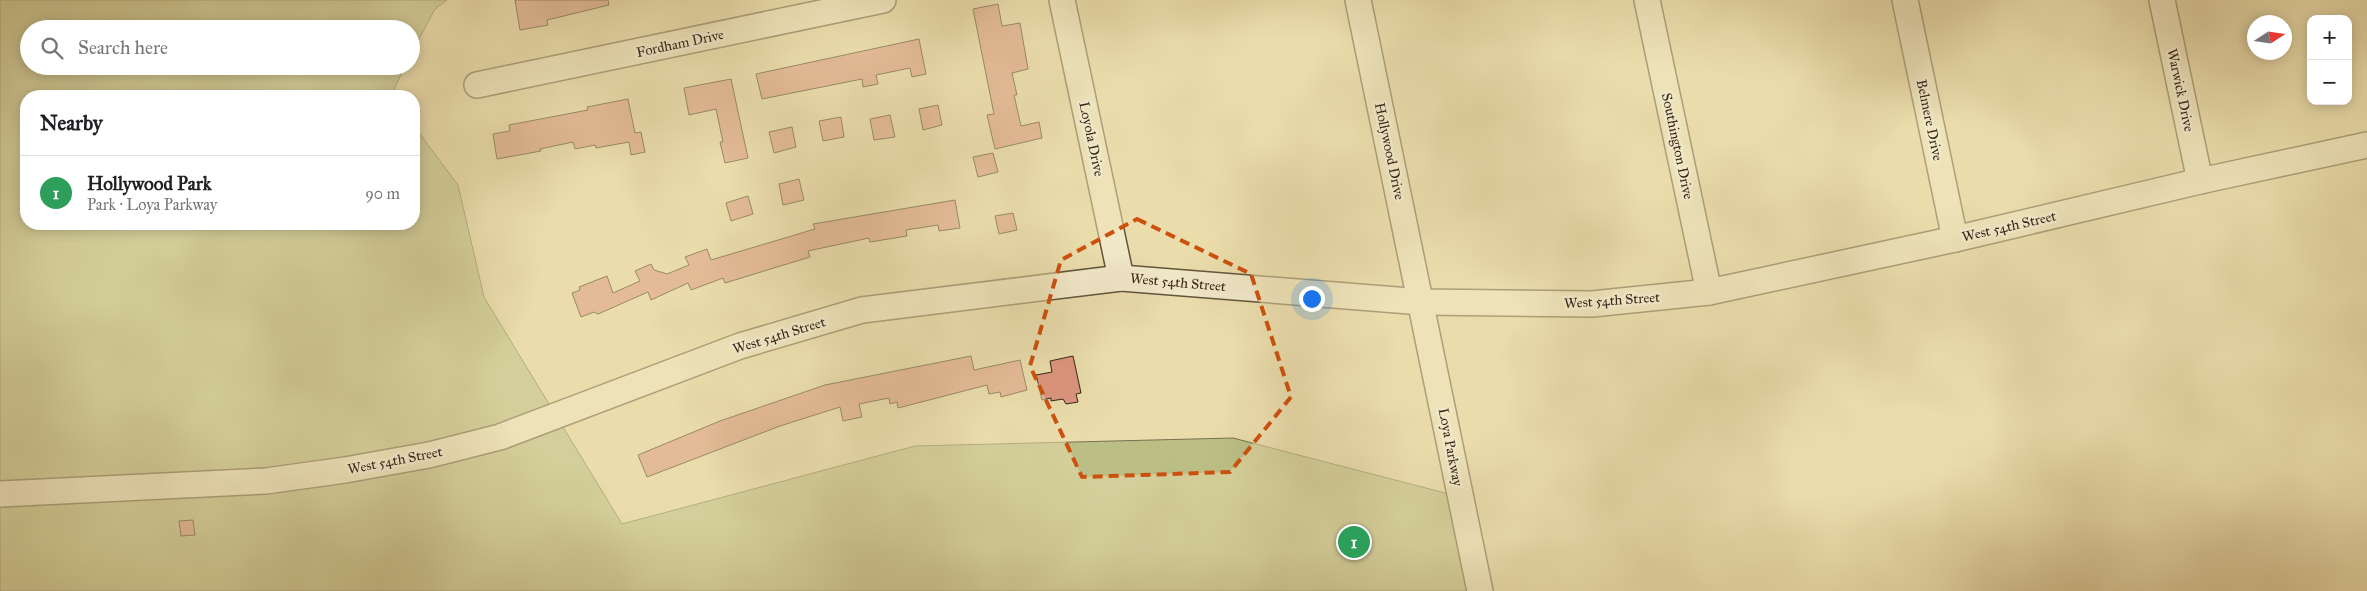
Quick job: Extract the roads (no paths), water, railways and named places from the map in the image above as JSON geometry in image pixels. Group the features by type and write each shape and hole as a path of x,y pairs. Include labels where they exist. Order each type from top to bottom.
{"street":[{"name":"Fordham Drive","path":"477,85 883,0"},
{"name":"Loyola Drive","path":"1062,0 1122,278"},
{"name":"Hollywood Drive","path":"1358,0 1422,302"},
{"name":"Southington Drive","path":"1647,0 1709,292"},
{"name":"Belmere Drive","path":"1904,0 1955,239"},
{"name":"Warwick Drive","path":"2162,0 2200,181"},
{"name":"West 54th Street","path":"0,494 266,481 345,470 429,455 500,437 740,346 862,310 1122,278 1422,302 1592,304 1709,292 1955,239 2200,181 2367,145"},
{"name":"Loya Parkway","path":"1422,302 1480,591"}],"place":[{"name":"Hollywood Park","path":"1354,542"}]}
